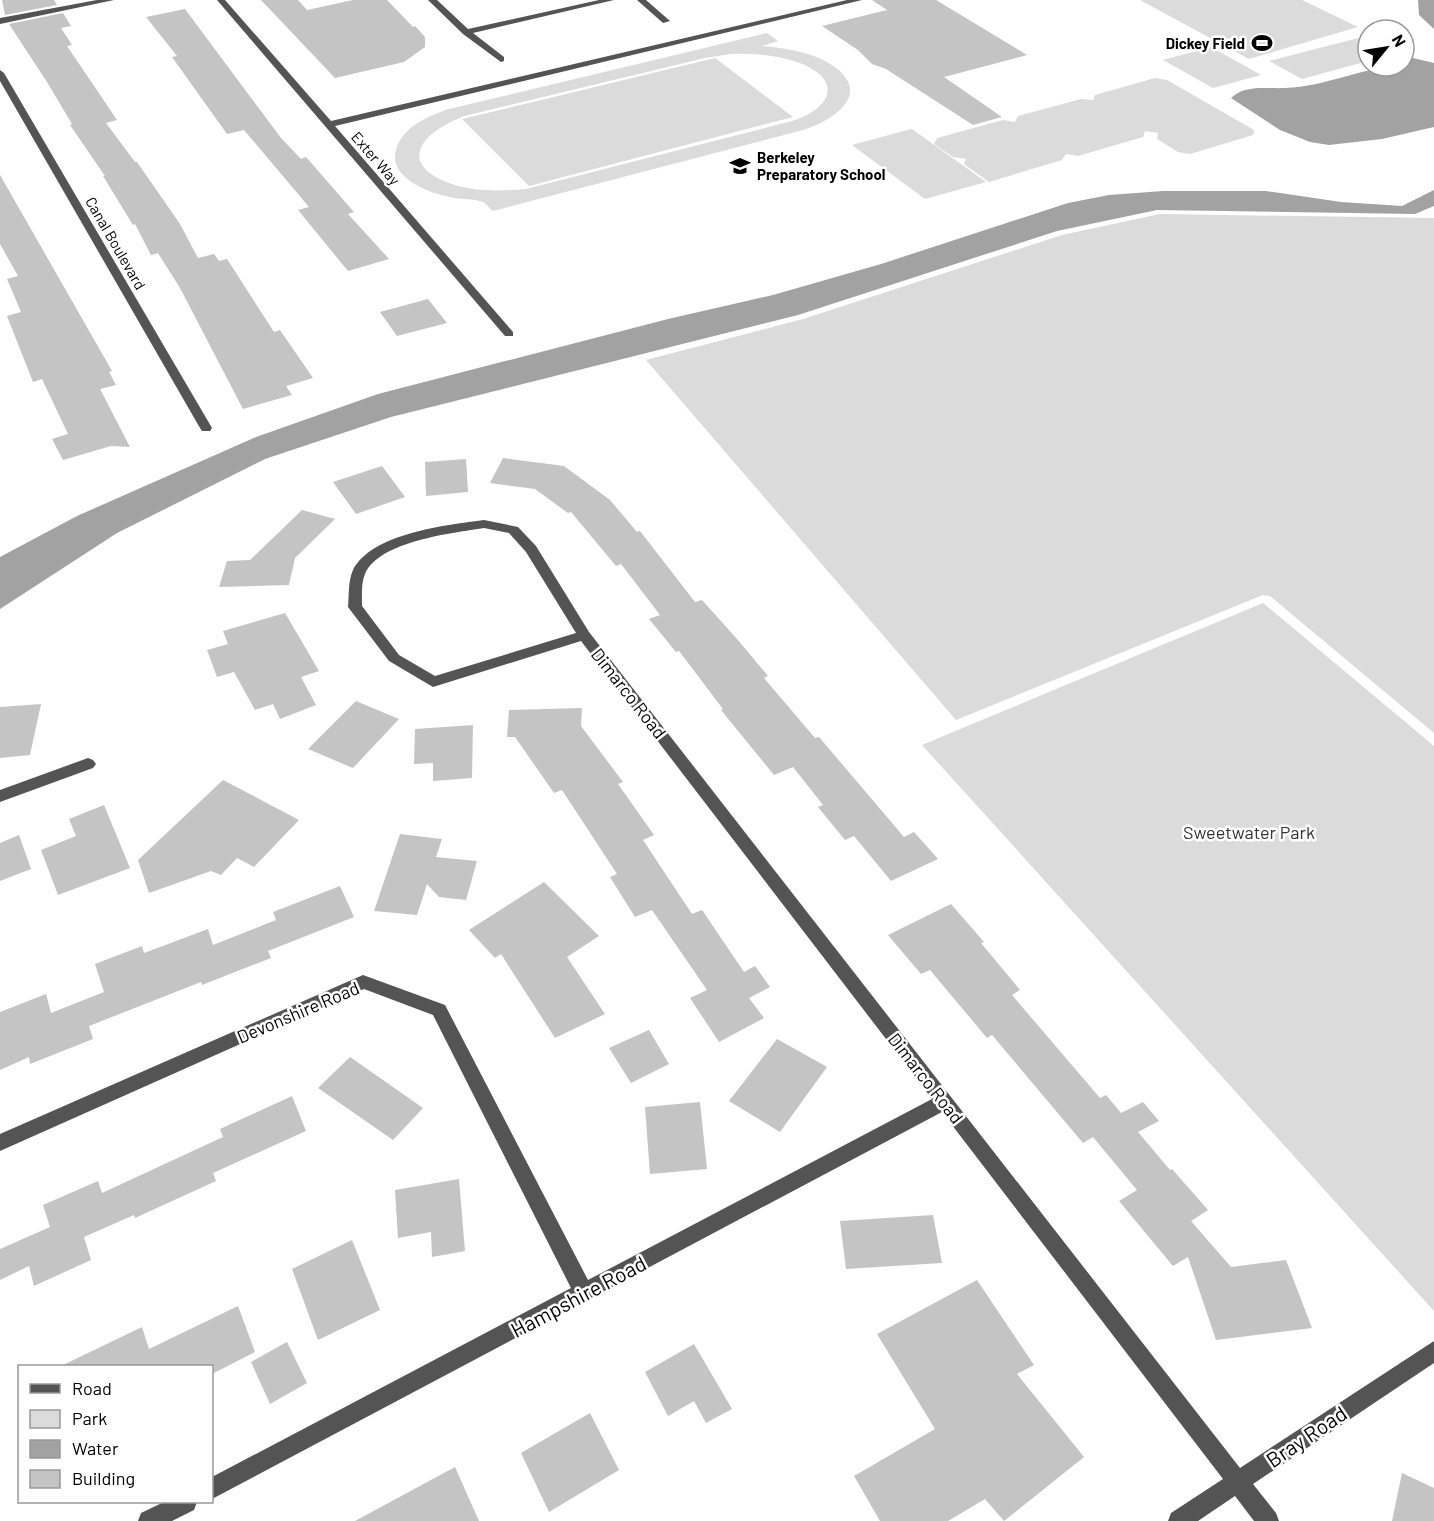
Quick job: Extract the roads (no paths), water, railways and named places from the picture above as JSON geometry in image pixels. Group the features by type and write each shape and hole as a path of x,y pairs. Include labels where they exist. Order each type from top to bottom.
{"street":[{"path":"0,21 110,0"},
{"name":"Exter Way","path":"222,0 327,125 509,334"},
{"path":"432,0 466,32 501,60"},
{"path":"466,32 610,0"},
{"path":"641,0 666,21"},
{"path":"327,125 858,0"},
{"name":"Canal Boulevard","path":"0,73 206,428"},
{"name":"Dimarco Road","path":"584,635 433,682 394,658 355,607 359,572 371,557 423,534 484,524 513,530 531,549 584,635 1268,1521"},
{"path":"0,796 88,764"},
{"name":"Devonshire Road","path":"0,1143 363,982 439,1010 584,1293"},
{"name":"Hampshire Road","path":"213,1487 944,1102"},
{"name":"Bray Road","path":"1179,1521 1434,1351"},
{"path":"148,1521 184,1503"}],"water":[{"path":"1418,0 1434,0 1434,29 1419,15"},
{"path":"1416,59 1434,63 1434,127 1382,139 1329,145 1310,142 1280,130 1231,98 1249,89 1300,87 1356,74 1356,78 1416,78"},
{"path":"1434,190 1434,206 1415,214 1157,210 1057,231 798,315 391,417 265,459 117,533 0,609 0,557 77,516 256,437 378,394 668,319 773,295 881,264 1068,203 1109,195 1163,191 1266,191 1341,202 1402,206"}],"place":[{"name":"Dickey Field","path":"1262,43"},
{"name":"Berkeley Preparatory School","path":"740,166"}],"park label":[{"name":"Sweetwater Park","path":"1249,832"}]}
